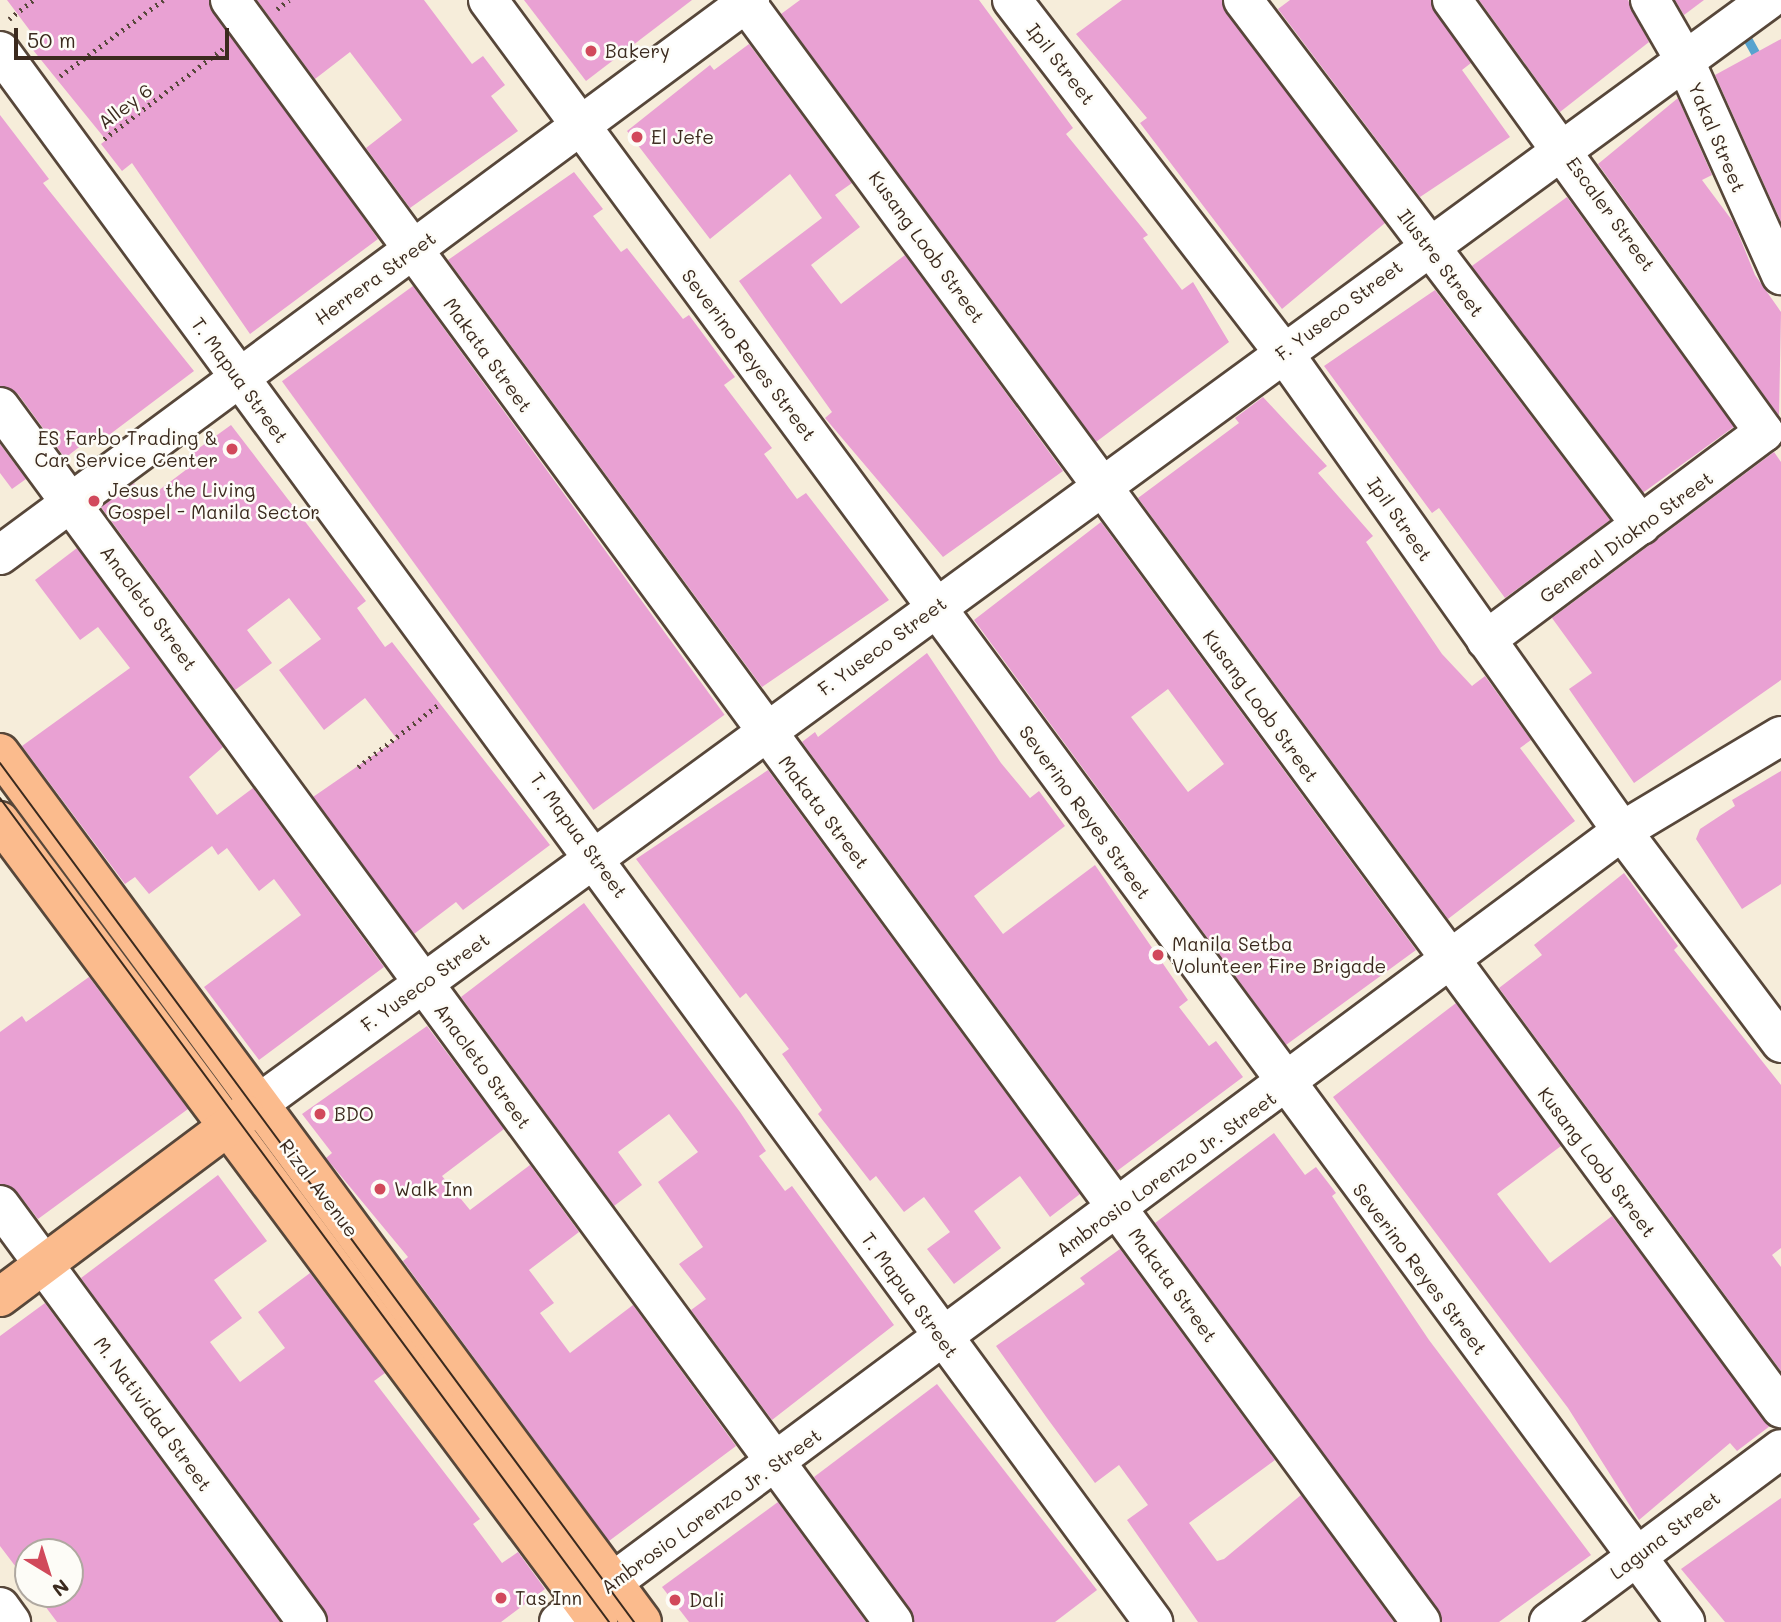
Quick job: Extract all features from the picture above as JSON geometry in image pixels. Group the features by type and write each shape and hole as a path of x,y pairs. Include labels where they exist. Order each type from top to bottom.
{"main road":[{"name":"Rizal Avenue","path":"0,753 257,1105 589,1608"},
{"name":"Rizal Avenue","path":"0,821 225,1128 589,1608 642,1622"},
{"name":"F. Yuseco Street","path":"0,1297 257,1105"}],"street":[{"name":"Severino Reyes Street","path":"488,0 936,607 1284,1087 1685,1622"},
{"name":"Ipil Street","path":"1012,0 1283,352 1622,831 1781,1042"},
{"name":"Ilustre Street","path":"1243,0 1641,525"},
{"name":"Escaler Street","path":"1452,0 1772,427"},
{"name":"Yakal Street","path":"1650,0 1699,49 1781,275"},
{"name":"F. Yuseco Street","path":"257,1105 1427,245 1768,0"},
{"name":"Herrera Street","path":"0,555 747,1"},
{"name":"Kusang Loob Street","path":"747,1 1103,485 1447,962 1781,1408"},
{"name":"Makata Street","path":"240,14 765,733 1421,1622"},
{"name":"T. Mapua Street","path":"0,51 238,379 596,857 941,1339 1153,1622"},
{"name":"Anacleto Street","path":"0,407 893,1622"},
{"name":"General Diokno Street","path":"1486,640 1772,427"},
{"name":"Ambrosio Lorenzo Jr. Street","path":"589,1608 941,1339 1284,1087 1622,831 1781,736"},
{"name":"M. Natividad Street","path":"0,1205 307,1622"},
{"name":"Laguna Street","path":"1549,1622 1781,1449"},
{"path":"0,1607 11,1622"}],"path":[{"path":"0,26 33,0"},
{"path":"33,96 163,0"},
{"name":"Alley 6","path":"78,158 240,14 289,0"},
{"path":"358,766 467,684"}],"building":[{"path":"7,0 209,0 378,239 250,334 132,163 122,171 101,144 106,140 33,50 40,44"},
{"path":"257,0 424,0 472,64 483,56 505,85 491,96 518,131 410,208 366,148 402,120 350,52 315,79"},
{"path":"524,0 692,0 586,81"},
{"path":"800,0 979,0 1073,128 1066,134 1148,235 1143,238 1182,290 1193,282 1229,342 1096,442 781,14"},
{"path":"1122,0 1222,0 1385,223 1282,309 1140,123 1147,118 1076,34"},
{"path":"1290,0 1431,0 1471,63 1462,70 1510,137 1420,197 1278,9"},
{"path":"1479,0 1628,0 1649,42 1560,112"},
{"path":"1675,0 1704,0 1684,15"},
{"path":"1781,39 1781,222 1715,75"},
{"path":"749,44 852,183 835,195 860,227 811,265 841,304 905,255 1063,471 943,557 825,418 832,412 739,281 822,218 790,174 710,239 627,131 710,65 714,70"},
{"path":"1678,98 1712,175 1702,180 1734,223 1755,275 1781,312 1779,416 1598,164"},
{"path":"0,115 49,179 43,183 194,371 105,438 100,431 65,458 18,394 0,386"},
{"path":"574,172 603,209 593,216 621,252 627,248 683,319 689,315 735,377 724,385 772,448 764,454 797,499 806,493 889,600 762,687 448,260"},
{"path":"1567,197 1734,427 1638,496 1472,266"},
{"path":"413,286 725,715 593,810 282,381"},
{"path":"1435,290 1610,520 1505,598 1439,508 1432,513 1324,366"},
{"path":"1263,397 1327,466 1318,473 1373,536 1366,542 1442,654 1472,686 1485,676 1531,740 1520,748 1575,821 1448,919 1138,498 1239,423 1235,418"},
{"path":"231,425 366,601 357,608 385,647 392,642 550,845 463,910 456,902 414,934 313,797 397,739 365,698 324,730 279,670 321,639 289,598 247,630 272,663 235,690 101,507 134,483 146,500 187,469 181,461"},
{"path":"0,444 26,479 12,489 0,473"},
{"path":"1774,452 1781,462 1781,680 1634,783 1569,689 1592,673 1552,618"},
{"path":"1101,522 1416,950 1286,1045 974,620","holes":["1168,689 1224,764 1188,792 1131,717"]},
{"path":"77,548 223,747 189,777 217,815 253,788 384,967 259,1060 204,987 301,915 274,879 259,891 227,848 218,855 212,846 149,894 135,877 125,884 22,746 130,668 98,627 80,640 35,580"},
{"path":"927,653 1001,763 1030,798 1039,791 1065,826 974,896 1003,934 1095,865 1188,1000 1179,1007 1209,1046 1216,1041 1243,1077 1117,1171 802,742 815,732 818,737"},
{"path":"768,770 1080,1194 1050,1217 1020,1176 974,1211 1001,1248 954,1284 927,1249 950,1232 924,1197 904,1212 876,1176 870,1181 818,1114 822,1110 782,1054 789,1049 746,993 740,998 636,859"},
{"path":"1781,771 1781,884 1742,909 1696,839 1700,829 1735,806 1732,800"},
{"path":"1624,873 1678,946 1674,950 1781,1085 1781,1248 1772,1255 1781,1267 1781,1371 1499,988 1542,955 1534,945"},
{"path":"584,903 740,1112 766,1151 759,1156 785,1191 792,1186 894,1325 772,1420 691,1310 706,1299 679,1264 703,1247 658,1182 698,1152 669,1114 618,1152 642,1185 614,1206 461,997"},
{"path":"89,977 188,1109 38,1219 17,1192 0,1184 0,1032 22,1016 26,1022"},
{"path":"1456,1003 1561,1146 1497,1194 1550,1263 1612,1216 1770,1426 1737,1451 1730,1443 1639,1520 1568,1408 1333,1097"},
{"path":"427,1026 504,1129 442,1176 470,1210 530,1165 579,1232 529,1270 554,1303 540,1313 570,1353 633,1305 736,1446 609,1541 403,1261 408,1257 326,1158 332,1153 302,1114"},
{"path":"1274,1133 1305,1175 1316,1167 1336,1193 1332,1196 1429,1340 1591,1555 1499,1622 1442,1622 1155,1223"},
{"path":"218,1175 267,1241 214,1280 242,1318 210,1342 240,1382 285,1348 258,1312 310,1273 385,1373 374,1381 480,1519 473,1524 502,1563 518,1552 545,1589 501,1622 328,1622 81,1278"},
{"path":"1120,1249 1275,1460 1189,1523 1217,1561 1224,1559 1301,1495 1394,1622 1198,1622 1127,1520 1148,1505 1119,1465 1095,1483 1047,1418 996,1346 1085,1284 1080,1278"},
{"path":"45,1303 280,1622 57,1622 46,1608 84,1608 84,1538 14,1538 14,1564 0,1546 0,1336"},
{"path":"937,1384 1097,1590 1055,1622 914,1622 814,1477"},
{"path":"1781,1498 1781,1622 1725,1622 1681,1569"},
{"path":"778,1502 866,1622 689,1622 662,1587"}],"waterway":[{"path":"1743,31 1760,62"}],"tram line":[{"path":"0,763 634,1622"},
{"path":"0,798 609,1622"}],"place":[{"name":"Bakery","path":"591,51"},
{"name":"El Jefe","path":"637,137"},
{"name":"ES Farbo Trading & Car Service Center","path":"232,449"},
{"name":"Jesus the Living Gospel - Manila Sector","path":"94,501"},
{"name":"Manila Setba Volunteer Fire Brigade","path":"1158,955"},
{"name":"BDO","path":"320,1114"},
{"name":"Walk Inn","path":"380,1189"},
{"name":"Tas Inn","path":"501,1598"},
{"name":"Dali","path":"675,1600"}]}
